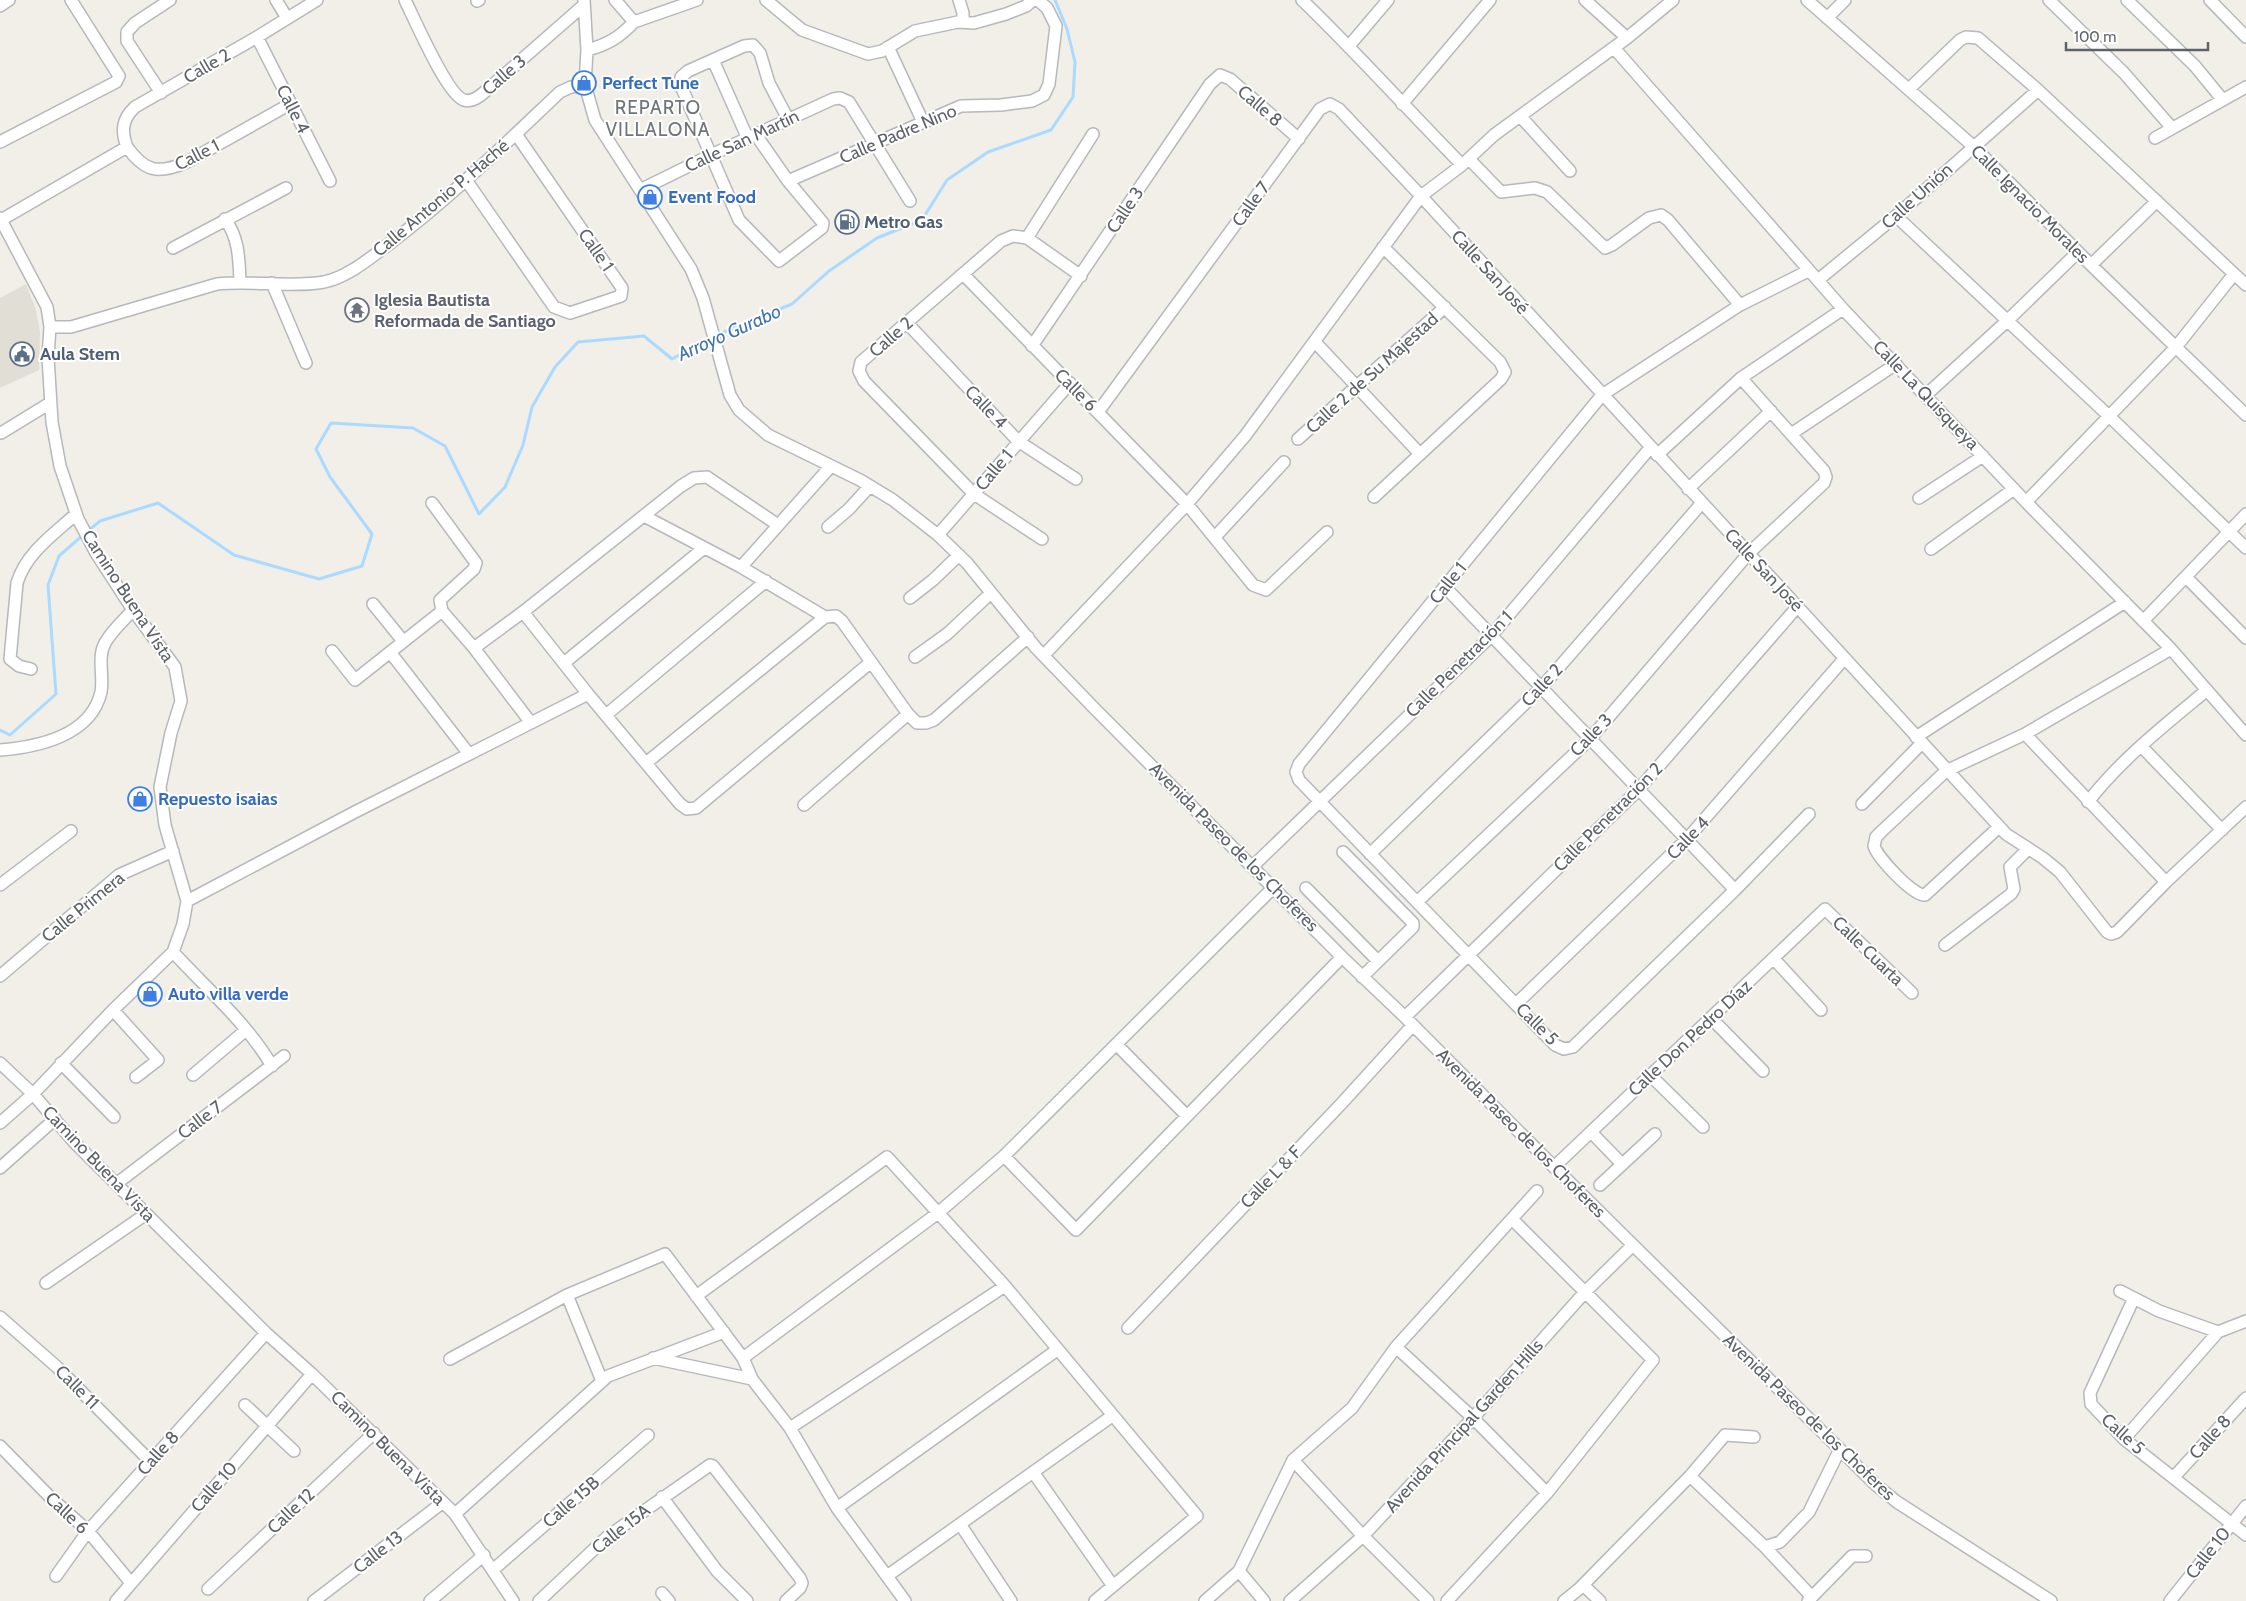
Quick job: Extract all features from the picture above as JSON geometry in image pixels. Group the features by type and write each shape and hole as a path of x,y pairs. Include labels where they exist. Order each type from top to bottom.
{"street":[{"path":"0,6 10,0"},
{"path":"0,142 116,82 118,79 119,76 71,0"},
{"path":"160,93 127,41 127,32 135,24 170,0"},
{"path":"276,0 287,18"},
{"name":"Calle 2","path":"127,148 123,128 129,113 135,107 317,0"},
{"name":"Calle 3","path":"405,0 444,78 456,95 470,101 488,89 584,3"},
{"path":"616,0 634,22"},
{"path":"586,50 601,47 614,40 634,22 697,0"},
{"path":"766,0 802,30 868,54 888,47 915,31 963,22 963,13 959,0"},
{"name":"Calle Padre Nino","path":"788,181 873,142 961,106 1001,105 1032,101 1044,94 1049,84 1056,26 1047,8 1039,1 1033,0 1026,6 1006,14 974,23 963,22"},
{"path":"1302,0 1350,46 1402,104 1501,192 1535,188 1547,192 1605,248 1649,218 1661,215 1668,220 1740,305"},
{"path":"1350,46 1388,0"},
{"path":"1402,104 1490,0"},
{"path":"1585,0 1627,38"},
{"path":"1044,655 1187,504 1245,436 1421,196 1520,116 1614,48 1673,0"},
{"name":"Calle Ignacio Morales","path":"1807,0 1973,146 2091,266 2246,415"},
{"path":"1827,18 1845,0"},
{"path":"2049,0 2124,73 2172,128"},
{"path":"2127,0 2195,66 2222,99"},
{"path":"2210,0 2246,37"},
{"name":"Avenida Paseo de los Choferes","path":"584,3 586,85 596,120 691,270 703,298 730,395 745,417 768,434 870,486 893,500 938,535 959,556 1044,655 1095,709 1342,957 1409,1021 1840,1450 1897,1502 2050,1601"},
{"path":"1909,90 1966,36 1972,36 1984,42 2038,90 2246,285"},
{"name":"Calle 4","path":"257,37 330,181"},
{"path":"713,60 752,137 822,220 823,226 778,262 739,220 680,81 684,74 713,60 744,46 753,45 757,48 770,83 788,119"},
{"path":"888,47 923,122"},
{"name":"Calle La Quisqueya","path":"1614,48 1843,309 2026,502 2171,649 2245,732"},
{"name":"Calle 3","path":"1032,346 1210,84 1220,75"},
{"name":"Calle 8","path":"1220,75 1230,80 1299,138"},
{"name":"Calle Antonio P. Haché","path":"50,328 71,327 217,284 240,281 272,283 324,282 358,266 418,222 560,92 571,87 586,85"},
{"path":"2155,138 2246,87"},
{"name":"Calle Unión","path":"1818,280 1896,216 2038,90"},
{"name":"Calle San Martín","path":"640,190 711,154 833,99 846,100 873,142"},
{"name":"Calle 1","path":"127,148 148,167 167,170 185,163 290,104"},
{"name":"Calle 7","path":"1098,412 1320,109 1330,104 1340,109 1421,196"},
{"path":"1520,116 1570,171"},
{"name":"Calle 1","path":"466,180 551,303 558,310 570,312 617,298 623,293 622,288 516,134"},
{"path":"1081,276 1028,238 1093,134"},
{"path":"873,142 910,201"},
{"path":"1,219 127,148"},
{"path":"173,248 286,188"},
{"name":"Calle San José","path":"1421,196 1653,452 1798,606 1946,771 2006,834 2060,872 2107,932 2113,934 2117,932 2166,882"},
{"path":"2091,266 2157,201"},
{"path":"1896,216 2246,548"},
{"name":"Camino Buena Vista","path":"1,219 47,307 50,328 50,402 60,466 77,516 96,553 133,610 175,667 181,701 171,733 160,787 165,825 187,901 183,924 173,952 113,1010 33,1094 54,1119 146,1214 266,1333 374,1433 455,1514 494,1569 513,1601"},
{"path":"226,220 233,230 238,248 240,281"},
{"name":"Calle 2","path":"1028,238 1013,236 1001,241 964,275 861,362 859,371 864,381 974,494 1042,540"},
{"path":"1374,497 1501,379 1505,372 1500,362 1383,246"},
{"path":"1926,395 2007,321 2078,252"},
{"path":"1602,395 1740,305 1808,271"},
{"path":"2026,502 2176,347 2234,274"},
{"name":"Calle 6","path":"964,275 1187,504 1254,585 1266,590 1327,532"},
{"path":"272,283 306,363"},
{"name":"Calle 2 de Su Majestad","path":"1298,439 1445,307"},
{"name":"Calle Penetración 1","path":"1253,866 1492,636 1653,452 1741,378 1843,309"},
{"name":"Calle 4","path":"907,323 1018,441 1076,479"},
{"path":"1315,342 1420,454"},
{"path":"1791,434 1896,364"},
{"name":"Calle 3","path":"1417,902 1590,739 1748,553 1824,483 1826,477 1824,470 1741,378"},
{"name":"Calle 1","path":"938,535 1070,383"},
{"name":"Calle 1","path":"1296,772 1299,764 1602,395"},
{"path":"1,433 50,402"},
{"path":"1688,489 1771,411"},
{"path":"1919,498 1983,456"},
{"path":"1215,537 1284,462"},
{"path":"741,567 832,466"},
{"path":"474,648 523,612 681,486 694,478 707,477 778,525"},
{"path":"828,527 849,509 870,486"},
{"path":"1931,549 2014,489"},
{"path":"432,503 476,563 474,569 440,600 439,603 442,611 474,648 531,723"},
{"name":"Calle 2","path":"1370,854 1541,688 1701,504"},
{"path":"2143,621 2246,514"},
{"path":"31,669 19,666 10,659 17,583 20,574 32,555 77,516"},
{"path":"644,516 741,567 825,617"},
{"path":"564,663 704,548"},
{"path":"910,598 959,556"},
{"path":"2186,576 2246,638"},
{"path":"606,715 766,581"},
{"path":"1445,587 1735,890"},
{"path":"915,657 947,634 991,593"},
{"path":"1862,804 1919,740 2125,602"},
{"path":"373,604 404,641"},
{"name":"Calle Penetración 2","path":"1409,1021 1467,954 1639,789 1798,606"},
{"path":"0,750 52,741 66,734 83,721 95,707 101,692 104,644 133,610"},
{"path":"332,651 355,680 442,611"},
{"path":"523,612 588,694 680,804 687,809 696,808 871,662"},
{"path":"646,763 825,617 836,616 842,621 908,714 917,723 926,723 934,720 1028,637"},
{"path":"1999,827 1925,895 1921,896 1912,890 1878,856 1874,846 1876,837 1946,771 2025,734 2171,649"},
{"path":"390,652 469,754"},
{"name":"Calle 4","path":"1517,1003 1688,840 1844,659"},
{"path":"2088,802 2102,784 2207,690"},
{"path":"187,901 588,694"},
{"path":"804,805 908,714"},
{"path":"2025,734 2166,882 2246,807"},
{"path":"2142,747 2222,830"},
{"name":"Calle 5","path":"1296,772 1299,780 1370,854 1517,1003 1555,1045 1564,1050 1573,1047 1735,890 1809,814"},
{"path":"0,885 71,831"},
{"path":"1945,946 2011,894 2014,889 2010,867 2028,849"},
{"name":"Calle Primera","path":"0,976 119,875 173,851"},
{"path":"1343,852 1412,923 1412,930 1362,976"},
{"path":"743,1358 938,1213 1004,1156 1273,888"},
{"path":"1306,888 1378,961"},
{"name":"Calle Don Pedro Díaz","path":"1554,1167 1825,909"},
{"name":"Calle Cuarta","path":"1825,909 1912,993"},
{"path":"173,952 246,1030 272,1066"},
{"path":"1004,1156 1076,1230 1342,957"},
{"path":"1774,959 1821,1010"},
{"path":"113,1010 158,1060 136,1077"},
{"path":"1711,1018 1763,1070"},
{"name":"Calle L & F","path":"1128,1328 1342,1104 1409,1021"},
{"path":"193,1075 246,1030"},
{"path":"1117,1045 1187,1116"},
{"name":"Calle 7","path":"116,1184 284,1056"},
{"path":"0,1063 33,1094 0,1123"},
{"path":"61,1064 114,1117"},
{"path":"1650,1075 1704,1127"},
{"path":"0,1168 54,1119"},
{"path":"1591,1132 1622,1164"},
{"path":"1600,1185 1655,1134"},
{"path":"696,1296 887,1157 1005,1286 1196,1516 1095,1601"},
{"path":"1205,1601 1238,1572 1293,1460 1352,1408 1396,1347 1537,1191"},
{"path":"46,1283 146,1214"},
{"path":"1447,1601 1547,1493 1654,1360 1512,1219"},
{"name":"Avenida Principal Garden Hills","path":"1290,1601 1363,1536 1474,1418 1585,1292 1633,1245"},
{"path":"450,1359 567,1295 665,1254 743,1358 752,1379 790,1428 837,1508 905,1601"},
{"path":"790,1428 1005,1286"},
{"path":"2120,1291 2159,1311 2218,1332"},
{"path":"567,1295 602,1381"},
{"name":"Calle 5","path":"2134,1298 2090,1393 2091,1404 2124,1439 2246,1534"},
{"name":"Calle 11","path":"0,1316 57,1367 150,1461"},
{"path":"2124,1439 2218,1332 2246,1321"},
{"path":"455,1514 608,1376 724,1332"},
{"name":"Calle 8","path":"56,1576 88,1531 266,1333"},
{"path":"1396,1347 1474,1418 1547,1493"},
{"path":"837,1508 1057,1350"},
{"path":"654,1358 752,1379"},
{"name":"Calle 10","path":"116,1601 312,1374"},
{"name":"Calle 8","path":"2174,1477 2246,1398"},
{"path":"245,1405 294,1451"},
{"path":"887,1576 1112,1416"},
{"name":"Calle 12","path":"208,1589 374,1433"},
{"name":"Calle 15B","path":"494,1569 648,1434"},
{"path":"1564,1601 1583,1585 1690,1476 1725,1435 1754,1437"},
{"name":"Calle 6","path":"0,1446 50,1497 88,1531 131,1583"},
{"path":"1765,1547 1780,1542 1810,1512 1840,1450"},
{"path":"1293,1460 1363,1536 1428,1601"},
{"name":"Calle 15A","path":"539,1601 607,1537 710,1465 713,1466 800,1578 802,1583 800,1588 790,1600"},
{"path":"1032,1472 1113,1586"},
{"path":"1690,1476 1765,1547 1810,1599 1852,1556 1866,1556"},
{"path":"662,1497 717,1571 747,1601"},
{"name":"Calle 13","path":"314,1601 442,1503"},
{"name":"Calle 10","path":"2170,1601 2246,1506"},
{"path":"960,1524 1011,1601"},
{"path":"430,1601 484,1555"},
{"path":"1238,1572 1264,1601"},
{"path":"1583,1585 1600,1601"}],"shaded area":[{"path":"26,284 36,310 40,332 39,370 0,388 0,298"}],"waterway":[{"name":"Arroyo Gurabo","path":"717,335 792,304 829,271 877,238 922,220 947,180 988,152 1051,130 1073,97 1075,62 1067,29 1055,0"},
{"name":"Arroyo Gurabo","path":"88,531 100,521 158,503 234,555 319,579 362,566 372,534 330,477 316,449 331,423 413,428 445,446 479,514 505,487 523,445 532,407 555,367 578,342 644,336 672,359 711,338"},
{"name":"Arroyo Gurabo","path":"0,730 10,735 56,694 48,585 59,556 83,535"}],"place":[{"name":"Perfect Tune","path":"584,83"},
{"name":"Event Food","path":"650,197"},
{"name":"Metro Gas","path":"847,222"},
{"name":"Iglesia Bautista Reformada de Santiago","path":"357,310"},
{"name":"Aula Stem","path":"22,354"},
{"name":"Repuesto isaias","path":"140,799"},
{"name":"Auto villa verde","path":"150,994"}],"district":[{"name":"REPARTO VILLALONA","path":"658,118"}]}
